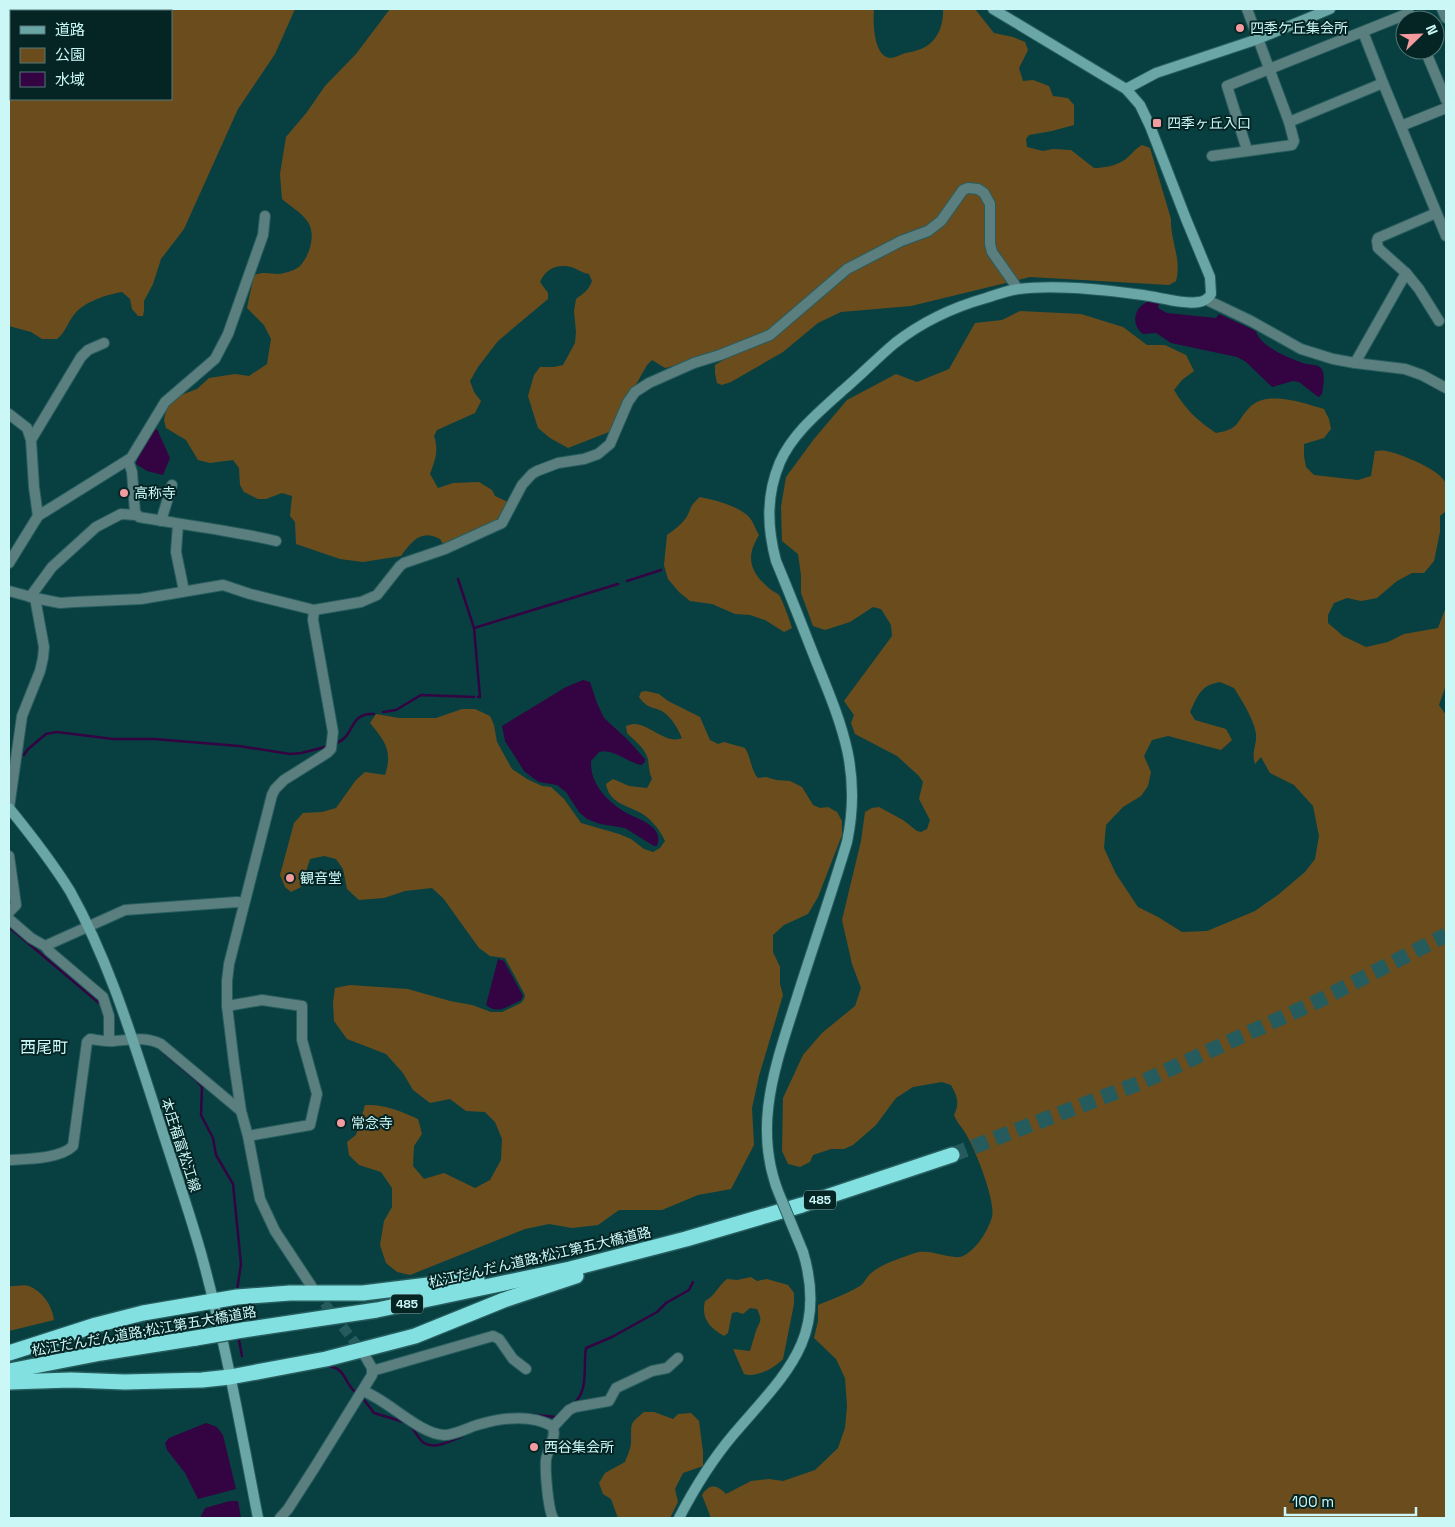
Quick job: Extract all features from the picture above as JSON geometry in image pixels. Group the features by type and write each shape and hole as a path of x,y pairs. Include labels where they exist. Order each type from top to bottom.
{"highway":[{"name":"松江だんだん道路;松江第五大橋道路","path":"9,1371 101,1353 376,1310 570,1269 686,1240 802,1206 952,1155"},
{"path":"9,1382 20,1380 125,1382 202,1380 230,1377 326,1359 415,1336 504,1300 686,1240"},
{"path":"9,1353 105,1322 143,1313 213,1301 290,1293 363,1293 461,1282 525,1271 570,1269"}],"street":[{"path":"679,1518 686,1503 717,1455 781,1380 800,1347 808,1323 810,1299 808,1274 803,1252 776,1186 768,1153 766,1133 768,1097 784,1039 847,842 852,786 851,765 842,726 776,561 768,523 769,500 780,462 792,441 807,424 896,343 925,323 949,310 1018,289 1087,290 1140,295 1190,303 1207,300 1211,294 1210,276 1145,113 1134,97 1126,89 993,9"},
{"path":"1212,156 1292,145 1294,141 1271,70 1247,9"},
{"path":"1126,89 1156,73 1258,38 1330,9"},
{"path":"1442,9 1446,18"},
{"path":"1247,150 1227,86 1395,19"},
{"path":"1363,32 1446,236"},
{"path":"1429,60 1446,100"},
{"path":"1289,122 1383,83"},
{"path":"1401,126 1446,108"},
{"path":"9,591 60,603 141,599 223,585 250,594 314,610 361,602 377,595 404,563 445,549 502,523 522,485 532,474 558,463 584,459 598,454 613,440 628,402 635,392 649,383 694,363 770,335 847,269 901,241 928,231 941,221 963,190 974,187 984,193 987,198 990,204 990,244 992,252 1018,289"},
{"path":"1436,213 1378,238 1377,241 1378,248 1406,273 1420,289 1439,321"},
{"path":"9,563 38,516 128,460 165,402 214,359 228,334 264,235 265,216"},
{"path":"1355,363 1406,273"},
{"path":"1207,300 1251,321 1302,349 1333,359 1405,369 1422,375 1446,388"},
{"path":"31,440 81,357 88,350 104,343"},
{"path":"9,414 27,428 31,440 38,516"},
{"path":"128,460 132,472 136,515"},
{"path":"161,521 172,484"},
{"path":"9,808 22,716 40,671 43,658 44,647 33,598 52,567 96,527 121,514 211,528 276,541"},
{"path":"178,524 176,552 184,591"},
{"path":"312,1286 266,1216 256,1180 248,1136 241,1111 227,1006 227,974 269,805 275,789 289,776 327,753 332,745 333,732 314,620 314,610"},
{"name":"本庄福富松江線","path":"9,808 51,862 88,926 107,970 132,1039 198,1244 213,1301 258,1518"},
{"path":"9,856 16,905 9,912"},
{"path":"45,946 125,910 244,903"},
{"path":"9,919 31,938 45,946 103,997 109,1016 109,1041"},
{"path":"227,1006 262,1000 302,1006 302,1040 317,1094 310,1125 248,1136"},
{"path":"9,1160 46,1157 72,1148 87,1042 92,1039 109,1041 152,1040 160,1044 241,1111"},
{"path":"372,1371 492,1336 499,1339 513,1359 526,1369"},
{"path":"280,1518 288,1509 372,1376 371,1365 365,1356"},
{"path":"553,1518 549,1508 546,1459 554,1427 569,1410 575,1407 609,1401 616,1388 652,1371 668,1368 678,1358"},
{"path":"363,1391 375,1396 424,1428 440,1434 450,1434 477,1425 518,1418 539,1421 554,1427"}],"green space":[{"path":"9,9 295,9 275,54 238,109 184,229 161,259 153,284 144,301 143,316 138,316 132,309 130,299 122,292 102,297 82,307 73,316 57,339 42,339 31,332 9,326"},
{"path":"390,9 874,9 874,30 877,45 885,56 891,58 927,46 935,38 941,27 943,9 975,9 994,33 1025,42 1028,50 1019,68 1023,81 1033,80 1049,86 1053,96 1068,98 1074,105 1074,125 1029,135 1026,139 1027,147 1043,151 1053,149 1071,150 1094,168 1120,163 1142,145 1150,148 1171,219 1178,265 1176,281 1169,285 1030,277 911,306 841,312 818,323 783,352 731,382 722,385 717,383 715,365 729,357 732,353 665,368 652,360 647,365 609,432 568,448 550,438 538,428 528,396 534,375 540,367 563,365 575,343 574,311 576,299 588,289 592,281 589,274 574,268 563,266 554,268 546,273 540,282 548,293 548,299 498,341 470,381 474,392 481,401 475,413 437,430 434,436 436,451 430,474 438,488 453,483 479,482 492,490 495,496 508,502 497,520 447,545 433,536 422,536 413,541 401,556 363,562 340,559 296,544 295,522 290,516 292,496 282,493 266,499 258,499 244,492 240,485 239,468 233,460 210,463 198,460 186,440 166,428 164,420 167,407 173,398 197,389 209,378 235,374 249,376 267,364 271,339 264,325 247,308 254,275 263,273 280,274 298,268 307,255 312,238 308,222 282,199 280,174 286,137 325,86 356,54"},
{"path":"1020,311 1081,314 1123,327 1147,345 1165,345 1186,355 1194,371 1182,380 1174,390 1192,414 1216,433 1229,430 1236,425 1249,408 1256,402 1265,399 1285,399 1324,409 1331,429 1324,438 1304,444 1306,467 1314,475 1358,480 1371,476 1375,451 1383,451 1392,452 1429,468 1437,473 1446,484 1446,511 1440,516 1440,532 1434,561 1424,573 1412,573 1397,581 1377,598 1361,601 1347,598 1334,603 1328,615 1328,623 1343,636 1366,647 1388,642 1404,634 1438,628 1446,607 1446,685 1439,705 1446,715 1446,1518 711,1518 702,1495 711,1487 717,1487 726,1494 751,1481 769,1479 783,1481 815,1470 838,1448 845,1428 847,1406 845,1378 836,1359 814,1338 818,1321 818,1305 860,1286 870,1274 880,1267 915,1253 927,1252 953,1257 963,1256 981,1240 992,1217 991,1199 979,1163 970,1141 954,1115 957,1107 956,1096 951,1085 942,1082 913,1087 896,1098 876,1125 853,1145 844,1149 831,1149 813,1155 810,1162 800,1167 788,1164 782,1151 783,1098 803,1055 822,1033 855,1006 861,988 852,964 842,920 861,841 865,812 879,807 921,832 927,829 930,820 919,799 923,782 919,776 897,756 855,734 851,723 854,715 844,701 892,636 891,625 881,609 873,607 850,622 825,630 813,626 801,593 798,554 782,541 781,507 786,477 814,439 847,400 896,374 917,382 949,369 975,323 1002,320","holes":["1220,682 1234,688 1247,710 1255,729 1255,764 1261,757 1270,773 1294,785 1313,806 1319,836 1315,859 1305,872 1255,911 1207,931 1182,932 1138,907 1116,874 1104,848 1106,825 1123,807 1141,796 1148,786 1151,772 1144,756 1152,740 1168,736 1221,750 1232,740 1226,729 1195,720 1190,712 1204,688"]},
{"path":"700,497 733,507 745,513 750,519 759,535 751,558 754,571 763,583 779,595 792,628 784,632 765,620 750,615 735,614 712,604 690,601 668,579 664,565 667,535 684,521 692,505"},
{"path":"646,691 659,694 668,701 700,717 710,740 718,744 724,742 745,748 758,778 766,777 790,781 802,787 813,805 820,808 828,807 837,812 842,821 842,835 818,897 808,914 784,925 773,935 773,952 780,967 780,984 783,995 759,1076 752,1108 754,1145 731,1189 698,1195 662,1210 619,1210 598,1225 572,1228 549,1224 525,1229 410,1275 397,1272 386,1263 380,1245 384,1221 392,1207 392,1188 381,1172 359,1165 349,1155 347,1142 356,1135 365,1105 386,1107 418,1119 422,1134 414,1146 413,1166 424,1179 444,1173 475,1188 490,1180 501,1160 502,1139 495,1122 485,1112 466,1111 450,1099 430,1103 413,1090 403,1073 386,1054 347,1039 334,1021 333,1002 335,988 350,985 408,989 472,1005 491,1012 502,1012 521,1003 525,995 505,958 490,956 479,948 443,898 432,888 405,891 384,898 359,900 347,889 343,869 336,859 324,856 310,859 301,887 291,892 285,887 280,875 294,823 303,813 322,812 336,808 356,780 365,772 385,775 388,753 380,735 370,723 376,714 399,718 436,718 462,709 475,709 490,716 494,725 497,742 512,769 542,786 551,787 564,799 581,823 619,834 631,839 644,849 653,852 660,848 665,841 658,829 639,812 614,799 610,795 606,784 613,779 629,786 647,788 652,779 647,755 627,733 626,726 640,725 670,739 682,738 669,716 662,711 649,707 639,697 641,692"},
{"path":"751,1277 757,1281 767,1279 788,1285 794,1293 794,1304 783,1359 775,1366 754,1375 744,1374 733,1349 750,1351 760,1321 757,1309 750,1308 743,1314 732,1313 728,1333 724,1336 710,1325 704,1312 705,1301 727,1279 737,1280"},
{"path":"27,1285 43,1295 49,1304 54,1320 9,1331 9,1286"},
{"path":"644,1412 654,1412 673,1419 678,1414 691,1413 699,1421 703,1466 683,1473 675,1489 678,1502 670,1518 618,1518 611,1499 603,1494 599,1483 605,1473 625,1462 630,1447 633,1422"}],"water":[{"path":"1150,301 1159,303 1158,308 1167,313 1216,318 1219,314 1256,331 1263,342 1277,352 1300,362 1316,365 1321,368 1324,377 1322,394 1319,397 1299,382 1293,381 1272,387 1246,362 1237,357 1171,343 1156,333 1143,334 1136,325 1135,320 1140,307"},
{"path":"157,429 170,458 163,475 147,471 136,464 138,454 153,430"},
{"path":"583,680 590,682 604,718 645,759 645,762 641,765 609,752 599,752 591,761 591,769 596,783 605,796 616,806 653,828 657,833 657,846 625,828 600,824 587,819 579,812 566,792 557,785 539,782 524,771 505,741 502,726 566,687"},
{"path":"498,959 504,961 523,996 521,1000 508,1007 494,1009 486,1005"},
{"path":"206,1423 217,1427 223,1435 236,1489 198,1499 185,1473 167,1450 165,1443 169,1438"},
{"path":"230,1501 238,1501 241,1518 200,1518 205,1508"}],"waterway":[{"path":"627,581 661,570"},
{"path":"458,579 474,628"},
{"path":"478,697 480,697 474,628 618,584"},
{"path":"383,712 396,710 421,695 474,697"},
{"path":"337,743 343,740 356,720 366,714 374,714"},
{"path":"24,755 27,750 46,734 57,732 113,739 154,739 239,746 290,754 325,747"},
{"path":"9,927 99,1003"},
{"path":"164,1053 202,1087 201,1115 213,1138 216,1155 233,1184 241,1264 237,1290"},
{"path":"574,1403 579,1398 584,1385 586,1348 612,1337 657,1312 666,1303 689,1290 693,1282"},
{"path":"238,1335 242,1356"},
{"path":"325,1366 341,1371 354,1391"},
{"path":"362,1397 374,1413 404,1422"},
{"path":"527,1414 556,1417"},
{"path":"411,1426 420,1440 429,1445 444,1444 463,1436"}],"tunnel":[{"path":"952,1155 1142,1082 1320,1000 1446,935"},
{"path":"315,1291 363,1353"}],"place":[{"name":"四季ケ丘集会所","path":"1240,28"},
{"name":"四季ヶ丘入口","path":"1157,123"},
{"name":"高称寺","path":"124,493"},
{"name":"観音堂","path":"290,878"},
{"name":"常念寺","path":"341,1123"},
{"name":"西谷集会所","path":"534,1447"}],"district":[{"name":"西尾町","path":"44,1047"}]}
